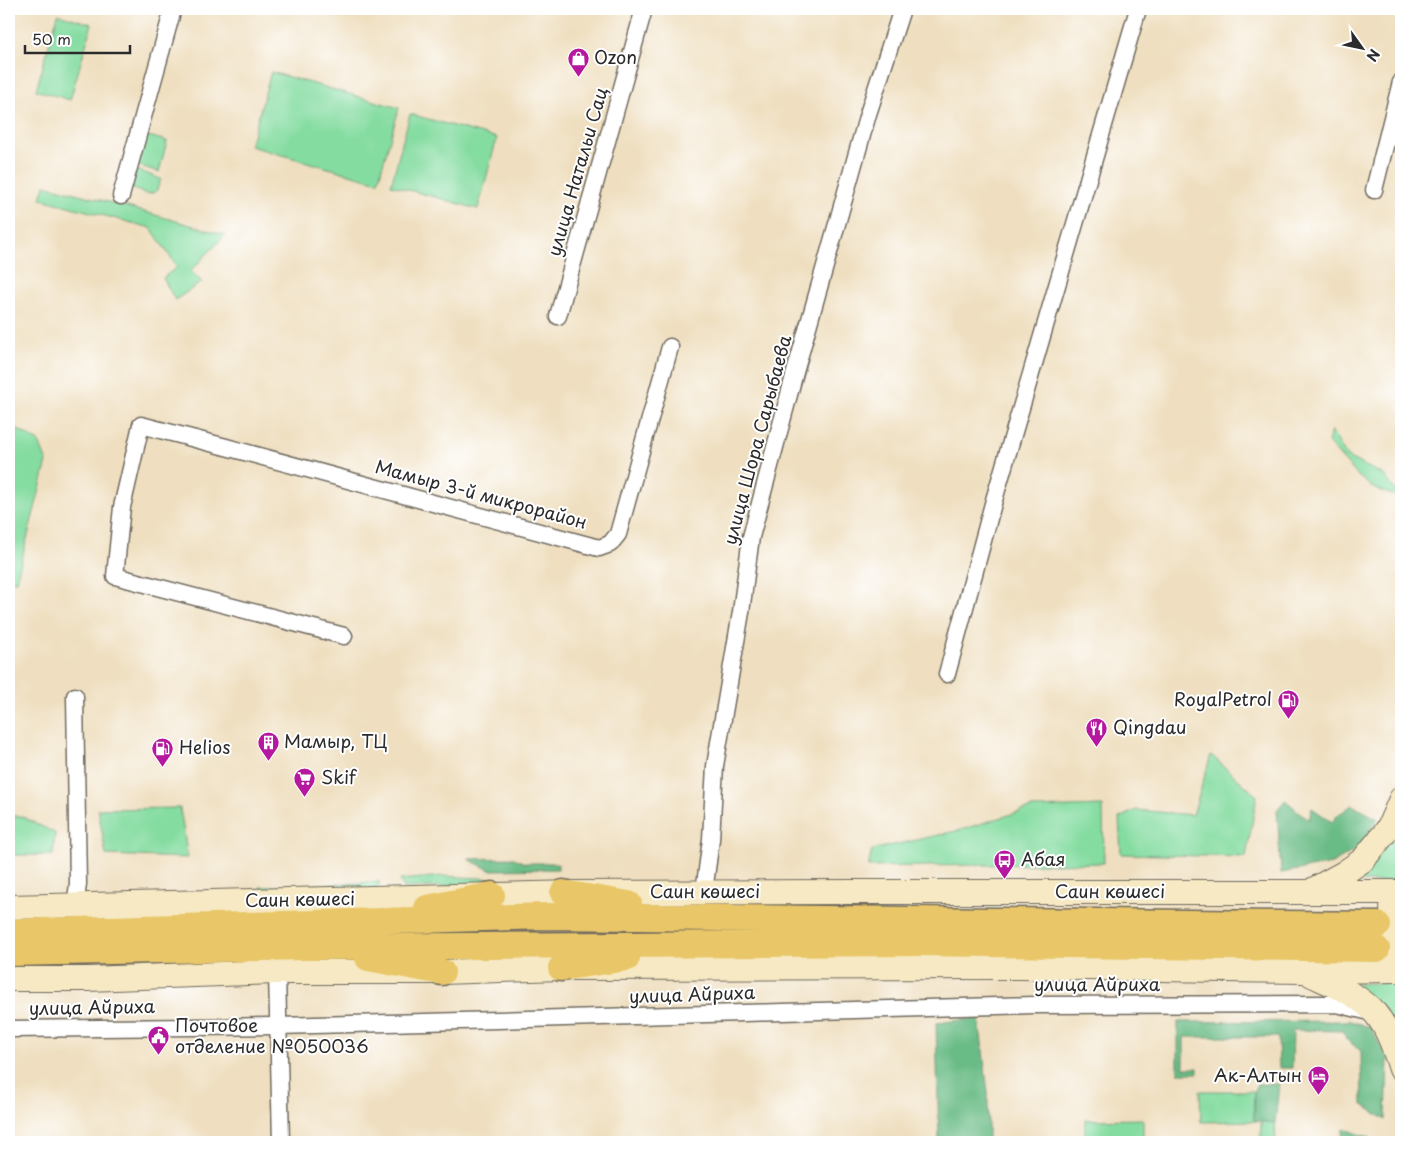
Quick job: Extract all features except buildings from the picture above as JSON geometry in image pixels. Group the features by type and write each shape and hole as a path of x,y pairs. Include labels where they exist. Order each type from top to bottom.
{"main road":[{"path":"1308,893 1363,860 1388,829 1401,799"},
{"name":"Саин көшесі","path":"9,907 563,893 1397,892"},
{"path":"9,979 87,979 277,972 442,972 561,968 1397,970 1397,892"},
{"path":"563,893 716,918"},
{"path":"357,922 492,894"},
{"name":"Саин көшесі","path":"9,932 547,916 716,918 1378,937 711,945 308,947 9,953"},
{"path":"561,968 711,945"},
{"path":"308,947 442,972"},
{"path":"1304,971 1343,989 1359,999 1375,1013 1387,1032 1401,1069"}],"street":[{"path":"121,196 173,9"},
{"name":"улица Натальи Сац","path":"558,316 644,9"},
{"name":"улица Шора Сарыбаева","path":"704,892 711,839 715,766 741,612 751,537 792,383 866,124 902,9"},
{"path":"947,674 994,500 1138,9"},
{"path":"1374,190 1401,82"},
{"name":"Мамыр 3-й микрорайон","path":"344,636 115,576 122,507 141,425 226,446 599,548 610,544 618,534 670,347"},
{"path":"75,696 78,884 75,906"},
{"path":"277,972 281,1142"},
{"name":"улица Айриха","path":"9,1030 278,1026 1044,1005 1337,1004 1375,1013"}],"green space":[{"path":"58,14 92,24 70,100 36,90"},
{"path":"271,72 399,108 378,182 250,146"},
{"path":"410,114 497,138 478,209 391,185"},
{"path":"145,135 167,141 159,172 137,165"},
{"path":"137,170 161,179 156,192 147,194 130,188"},
{"path":"45,185 225,235 191,271 202,282 175,300 163,278 177,267 151,228 41,199"},
{"path":"9,426 16,428 39,442 47,462 16,581 9,580"},
{"path":"1331,430 1347,457 1384,475 1401,498 1373,488 1358,476 1328,443"},
{"path":"1211,755 1257,796 1246,857 1121,854 1119,818 1136,810 1193,815"},
{"path":"1285,800 1309,820 1312,808 1332,822 1352,805 1378,819 1358,848 1332,864 1281,873 1277,810"},
{"path":"1103,806 1104,863 868,867 872,850 960,830 1032,808"},
{"path":"180,808 188,858 106,855 98,809"},
{"path":"9,816 21,816 55,833 53,855 9,855"},
{"path":"1398,827 1399,881 1346,883"},
{"path":"514,858 525,863 558,863 558,869 490,870 468,859"},
{"path":"444,876 562,883 404,888 400,880"},
{"path":"380,882 377,889 264,895 260,887"},
{"path":"1401,982 1401,1040 1353,984"},
{"path":"979,1018 988,1093 988,1142 939,1142 936,1023"},
{"path":"1350,1021 1370,1027 1388,1058 1386,1120 1362,1104 1361,1051 1346,1039 1344,1031 1293,1030 1292,1068 1279,1068 1278,1037 1184,1037 1184,1068 1198,1068 1198,1073 1178,1073 1178,1022"},
{"path":"1257,1084 1279,1084 1275,1123 1254,1121 1254,1091"},
{"path":"1200,1091 1254,1091 1254,1121 1201,1122"},
{"path":"1143,1119 1143,1142 1085,1142 1085,1120"},
{"path":"1261,1121 1275,1123 1276,1142 1261,1142"},
{"path":"1343,1129 1369,1137 1375,1142 1341,1142"}],"place":[{"name":"Ozon","path":"578,77"},
{"name":"RoyalPetrol","path":"1288,719"},
{"name":"Qingdau","path":"1097,747"},
{"name":"Мамыр, ТЦ","path":"268,761"},
{"name":"Helios","path":"163,767"},
{"name":"Skif","path":"305,797"},
{"name":"Абая","path":"1005,879"},
{"name":"Почтовое отделение №050036","path":"159,1055"},
{"name":"Ак-Алтын","path":"1318,1095"}]}
